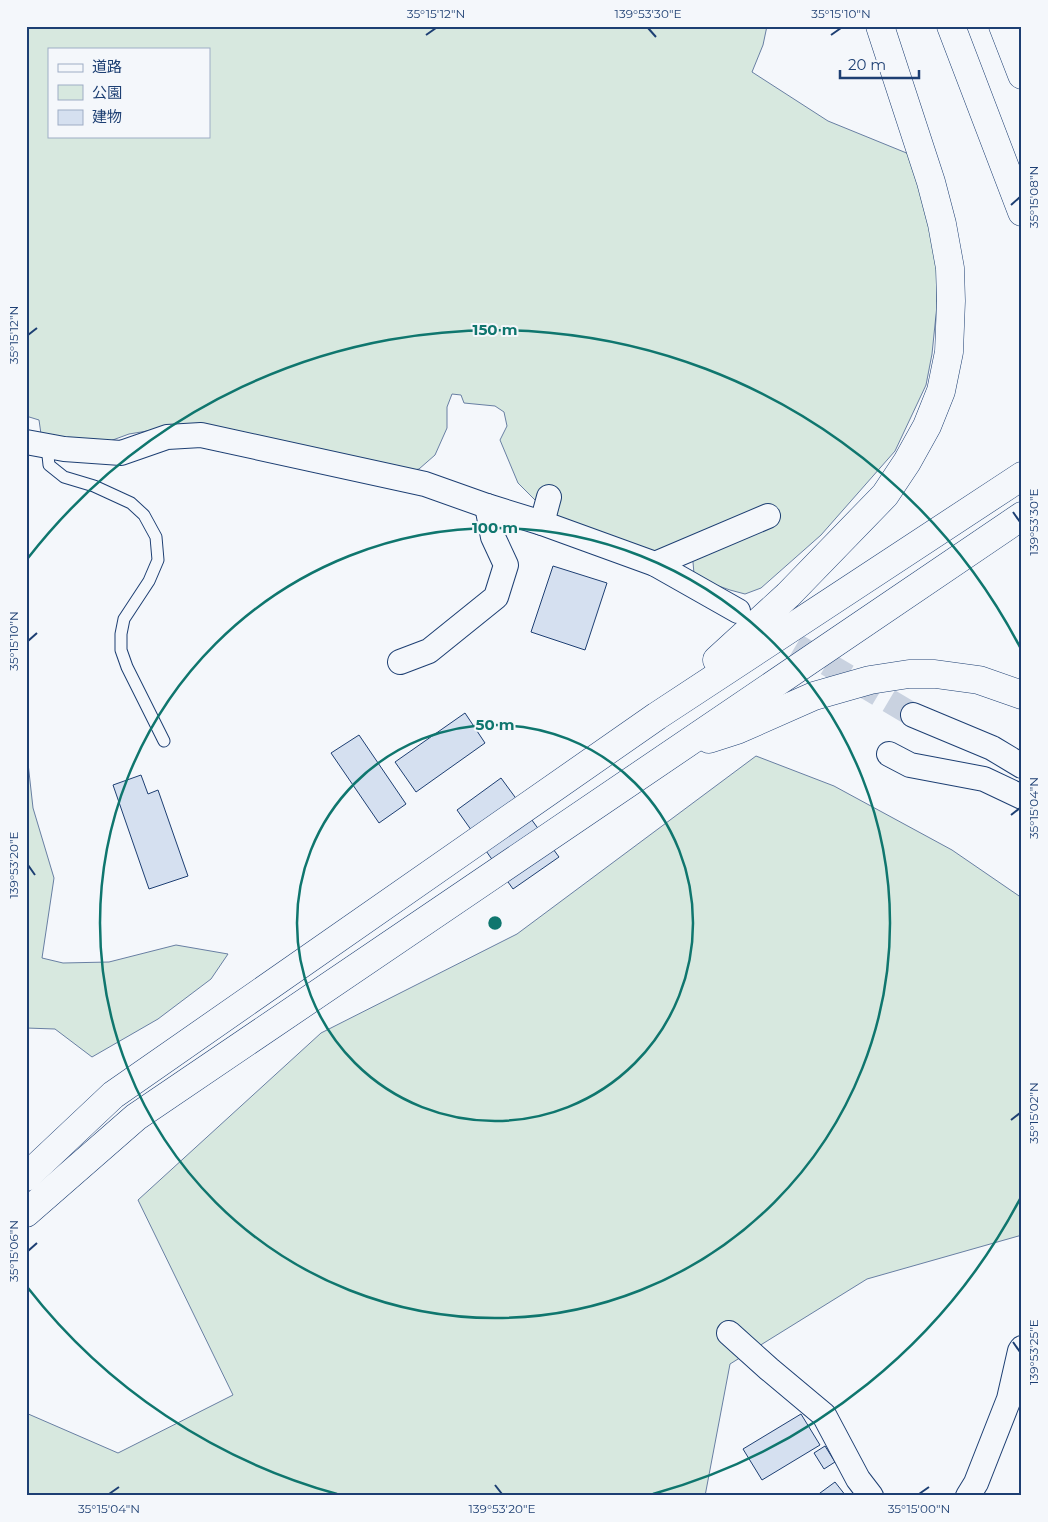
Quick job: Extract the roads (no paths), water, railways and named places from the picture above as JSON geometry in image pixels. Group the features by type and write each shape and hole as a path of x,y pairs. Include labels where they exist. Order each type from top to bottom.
{"highway":[{"path":"657,716 788,595 885,495 907,462 927,426 940,391 949,352 952,301 950,268 942,224 931,182 880,26"},
{"path":"952,26 1022,212"},
{"path":"1003,26 1022,75"},
{"path":"26,1178 114,1095 657,716 1022,476"},
{"path":"26,1214 136,1117 1022,516"},
{"path":"676,749 737,730 814,696 870,680 909,674 935,674 979,680 1022,695"}],"street":[{"path":"37,444 64,449 121,453 167,438 201,435 425,484 542,523 655,564 738,611"},
{"path":"542,523 549,497"},
{"path":"400,662 429,651 496,597 506,565 493,537 487,506"},
{"path":"655,564 768,516"},
{"path":"913,715 992,748 1022,766"},
{"path":"889,754 910,765 984,779 1022,796"},
{"path":"729,1333 769,1370 824,1415 858,1479 872,1496"},
{"path":"968,1496 976,1483 1009,1399 1022,1348"}],"lane":[{"path":"37,444 49,465 64,477 94,486 131,503 144,515 156,537 158,560 149,581 124,619 121,634 121,650 164,740"}],"tunnel":[{"path":"765,627 913,715"}]}
